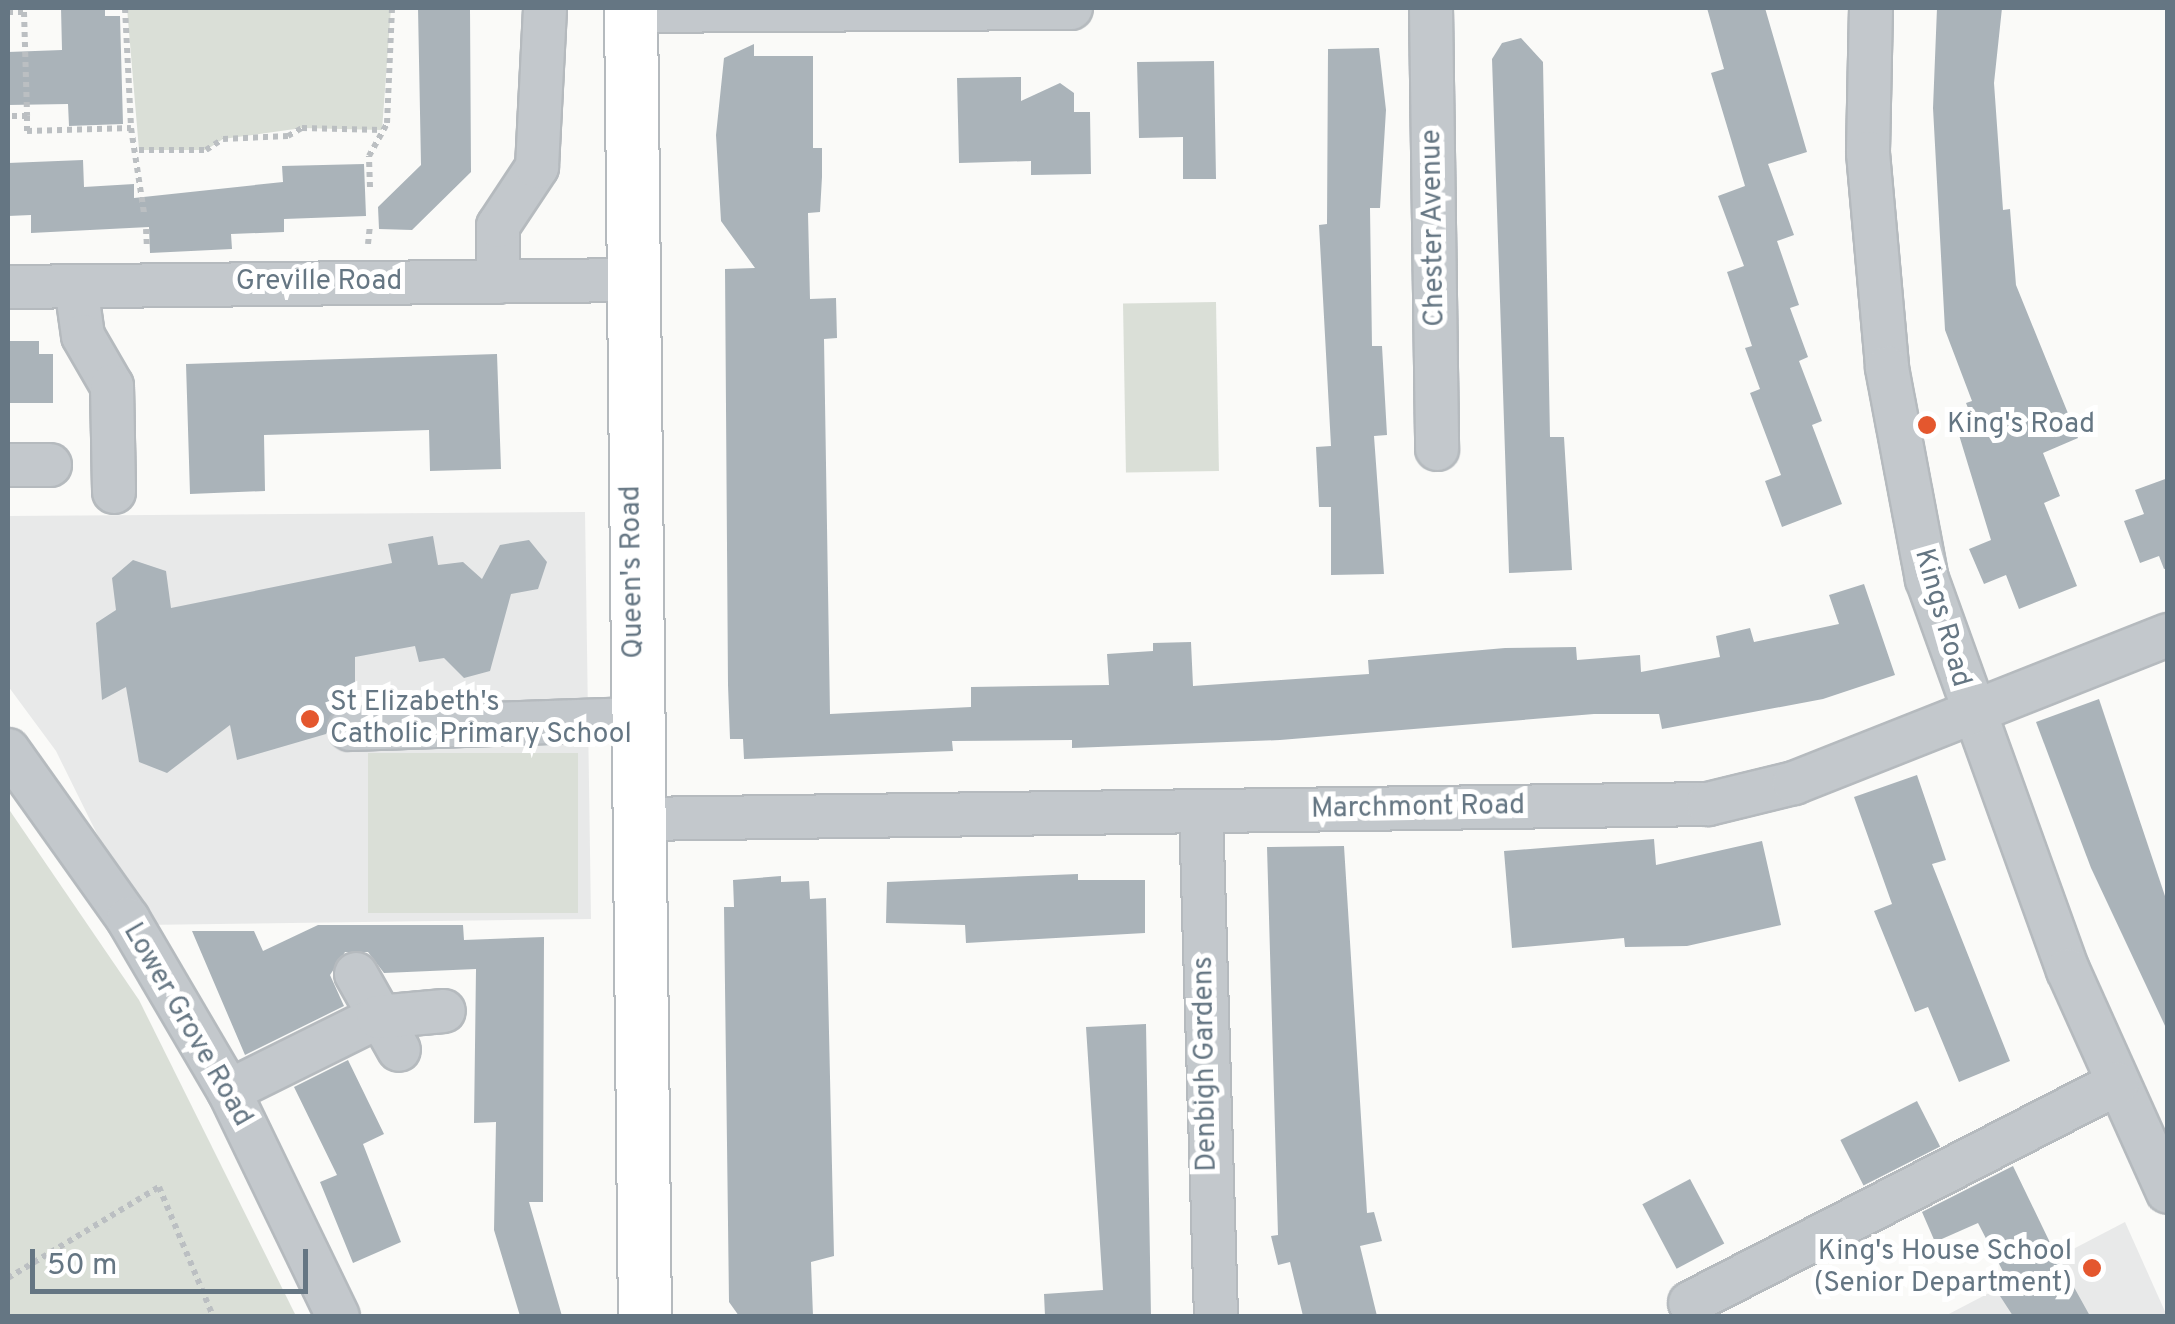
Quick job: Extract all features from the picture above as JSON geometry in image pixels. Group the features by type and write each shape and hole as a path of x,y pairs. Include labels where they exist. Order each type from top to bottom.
{"main road":[{"name":"Queen's Road","path":"631,9 630,280 645,1316"}],"street":[{"path":"498,282 498,226 537,167 545,8"},
{"path":"631,9 1071,8"},
{"name":"Chester Avenue","path":"1432,8 1437,449"},
{"name":"Kings Road","path":"1871,8 1868,153 1886,368 1927,579 1971,714 2117,1084 2168,1192"},
{"name":"Greville Road","path":"8,287 630,280"},
{"path":"76,286 83,336 112,386 114,492"},
{"path":"8,465 50,465"},
{"name":"Marchmont Road","path":"638,819 1708,804 1794,783 2168,635"},
{"path":"350,728 635,719"},
{"name":"Lower Grove Road","path":"8,750 128,919 229,1090 338,1316"},
{"name":"Denbigh Gardens","path":"1201,811 1216,1316"},
{"path":"356,974 388,1034"},
{"path":"229,1090 388,1034 439,1000"},
{"path":"1690,1304 2117,1084"}],"path":[{"path":"125,8 131,128 140,150 144,213"},
{"path":"370,187 369,156 382,130 392,8"},
{"path":"8,12 24,12 27,131 131,128"},
{"path":"8,116 27,116"},
{"path":"140,150 206,150 223,140 288,136 302,128 382,130"},
{"path":"8,1278 158,1188 213,1316"}],"shaded area":[{"path":"127,8 391,8 382,130 302,128 223,139 206,150 139,150"},
{"path":"1216,302 1219,471 1126,473 1123,304"},
{"name":"St Elizabeth's Catholic Primary School","path":"585,512 591,919 142,925 56,751 8,686 8,516"},
{"path":"368,753 578,753 578,913 368,913"},
{"path":"8,808 139,1000 296,1316 8,1316"},
{"name":"King's House School (Senior Department)","path":"2125,1222 2167,1316 1945,1316"}],"building":[{"path":"61,8 105,8 105,16 120,16 123,124 69,126 68,104 8,105 8,52 62,50"},
{"path":"418,8 470,8 471,172 412,230 379,229 378,207 421,165"},
{"path":"1707,8 1765,8 1807,152 1768,164 1794,235 1777,241 1799,305 1790,308 1808,357 1799,361 1822,421 1812,425 1842,504 1782,527 1765,481 1781,475 1750,393 1760,389 1745,348 1752,346 1727,272 1744,266 1718,196 1745,186 1711,73 1724,69"},
{"path":"1937,8 2002,8 1994,83 2003,210 2010,209 2016,285 2078,438 2043,453 2060,496 2044,503 2077,586 2019,609 2006,575 1984,584 1969,549 1991,540 1959,435 1976,428 1966,403 1972,401 1945,330 1933,108"},
{"path":"1521,38 1543,62 1550,437 1564,437 1572,570 1509,573 1492,59 1502,43"},
{"path":"754,44 754,56 813,56 813,148 822,148 822,177 820,212 808,213 810,299 836,298 837,338 824,339 830,714 971,707 971,687 1109,685 1107,654 1153,651 1153,643 1191,642 1193,686 1369,674 1368,660 1505,648 1576,647 1577,660 1640,655 1641,672 1720,657 1716,636 1750,628 1754,642 1839,624 1829,595 1864,584 1895,675 1823,699 1662,729 1659,714 1594,714 1280,740 1072,748 1072,740 952,741 953,751 744,759 743,739 730,739 725,269 755,268 721,221 716,135 724,58"},
{"path":"1379,48 1386,110 1380,208 1370,208 1372,346 1382,346 1387,435 1374,436 1384,574 1331,575 1331,507 1319,507 1316,447 1331,446 1319,225 1327,224 1328,49"},
{"path":"1214,61 1216,179 1183,179 1183,137 1139,138 1137,62"},
{"path":"1021,77 1021,101 1060,83 1074,93 1074,112 1090,112 1091,174 1031,175 1031,161 959,163 957,78"},
{"path":"83,160 84,187 134,184 134,198 283,182 282,166 364,164 366,216 284,219 284,232 231,234 232,249 150,253 149,227 31,233 31,215 8,216 8,163"},
{"path":"8,341 39,341 39,354 53,354 53,403 8,403"},
{"path":"497,354 501,469 430,471 429,430 264,435 265,491 190,494 186,364"},
{"path":"2168,478 2168,568 2164,569 2159,556 2140,563 2124,521 2144,514 2135,490"},
{"path":"433,536 438,565 463,562 482,579 500,545 529,540 547,562 538,589 511,594 490,671 464,678 444,658 419,662 415,646 355,657 355,698 344,696 326,734 237,760 230,725 167,773 139,762 126,687 102,700 96,623 116,610 112,578 133,560 166,571 171,608 392,563 388,544"},
{"path":"2099,699 2168,905 2167,1030 2091,868 2036,722"},
{"path":"1917,775 1946,860 1932,864 2010,1061 1959,1082 1928,1007 1915,1012 1874,911 1892,904 1854,797"},
{"path":"1654,839 1656,865 1762,841 1781,925 1687,946 1625,947 1624,938 1512,948 1504,851"},
{"path":"1344,846 1367,1213 1374,1212 1382,1241 1360,1246 1377,1316 1303,1316 1290,1262 1278,1265 1271,1236 1278,1235 1267,847"},
{"path":"1078,874 1078,880 1145,880 1145,933 966,943 965,925 886,923 887,882"},
{"path":"781,876 781,882 809,881 810,899 826,898 834,1256 811,1262 813,1316 739,1316 729,1302 724,907 734,907 733,880"},
{"path":"318,925 463,925 464,940 544,937 543,1202 529,1202 562,1316 520,1316 494,1230 496,1122 474,1123 476,969 384,973 368,952 345,952 330,975 344,1006 245,1055 192,931 254,931 263,951"},
{"path":"1146,1024 1151,1316 1045,1316 1044,1294 1103,1290 1086,1027"},
{"path":"348,1060 384,1134 363,1144 401,1242 353,1263 320,1182 337,1175 294,1087"},
{"path":"1917,1101 1940,1146 1864,1185 1840,1140"},
{"path":"2013,1166 2090,1316 2013,1316 2000,1296 2012,1289 1978,1223 1935,1242 1922,1212"},
{"path":"1690,1179 1724,1243 1677,1269 1642,1204"}],"place":[{"name":"King's Road","path":"1927,425"},
{"name":"St Elizabeth's Catholic Primary School","path":"310,719"},
{"name":"King's House School (Senior Department)","path":"2092,1268"}]}
